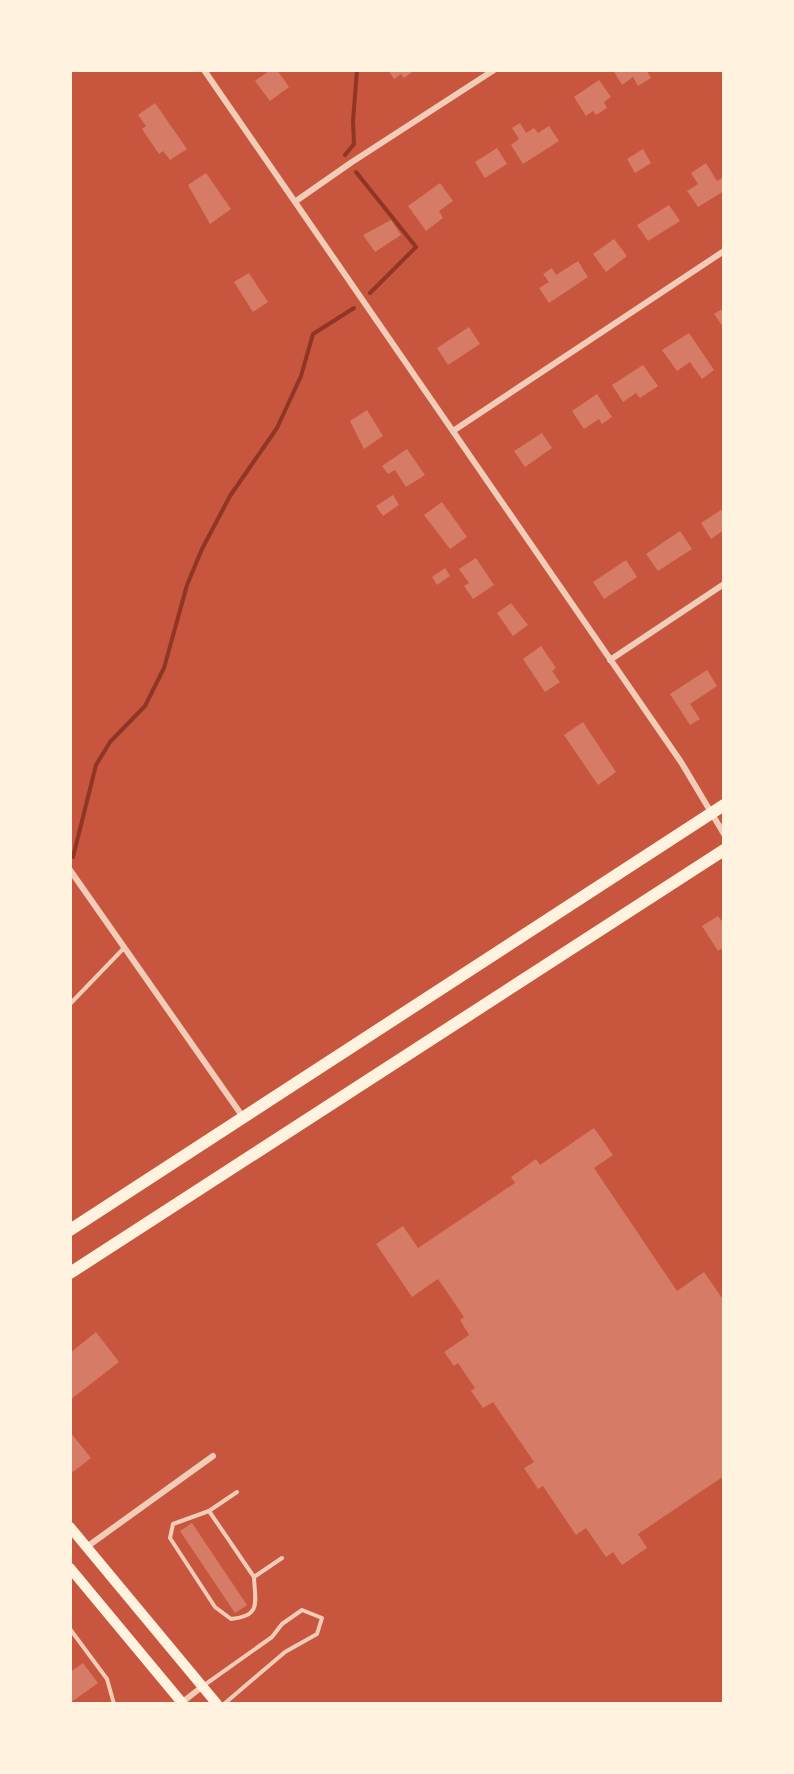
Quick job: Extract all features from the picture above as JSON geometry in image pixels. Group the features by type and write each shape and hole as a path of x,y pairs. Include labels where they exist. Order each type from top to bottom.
{"main road":[{"path":"70,1230 723,805"},
{"path":"70,1273 723,850"},
{"path":"70,1527 217,1704"},
{"path":"70,1568 182,1703"}],"street":[{"path":"204,70 681,762 723,834"},
{"path":"296,201 494,70"},
{"path":"453,430 723,250"},
{"path":"610,660 723,584"},
{"path":"70,870 243,1117"},
{"path":"88,1546 213,1456"},
{"path":"182,1703 203,1686"}],"lane":[{"path":"70,1004 125,948"},
{"path":"209,1510 255,1577 255,1608 245,1618 231,1619 215,1608 170,1538 173,1524 209,1510 237,1492"},
{"path":"255,1577 282,1558"},
{"path":"203,1686 272,1637 282,1624 302,1610 322,1618 317,1634 285,1652 224,1704"},
{"path":"70,1629 107,1679 114,1704"}],"building":[{"path":"270,70 277,70 289,87 270,101 255,81"},
{"path":"388,70 415,70 404,78 401,74 394,79"},
{"path":"613,70 646,70 651,78 638,86 633,77 622,85"},
{"path":"599,80 611,97 604,102 607,108 596,115 593,111 586,116 574,97"},
{"path":"155,103 187,149 170,160 163,151 159,154 142,129 146,126 138,115"},
{"path":"520,123 526,133 534,128 538,133 549,126 559,141 523,164 511,145 519,139 512,128"},
{"path":"497,148 507,164 485,178 475,162"},
{"path":"643,149 651,163 635,173 627,159"},
{"path":"706,163 717,181 724,177 724,191 698,207 687,191 698,184 691,173"},
{"path":"206,173 231,209 210,224 188,185"},
{"path":"440,183 453,201 439,211 443,218 426,231 408,206"},
{"path":"669,205 680,221 648,241 637,225"},
{"path":"391,220 401,235 375,252 363,235"},
{"path":"614,239 627,256 606,272 593,254"},
{"path":"578,261 588,277 549,303 539,288 549,282 543,274 552,268 556,275"},
{"path":"249,273 268,302 253,312 234,282"},
{"path":"724,308 724,328 714,314"},
{"path":"469,327 480,344 448,365 437,348"},
{"path":"689,333 714,370 702,379 690,362 677,371 662,350"},
{"path":"643,365 658,386 640,398 636,393 623,402 612,385"},
{"path":"597,394 612,417 602,424 599,419 584,429 572,411"},
{"path":"367,410 383,436 364,449 350,421"},
{"path":"542,433 552,448 525,467 514,451"},
{"path":"407,449 425,475 406,487 395,470 388,474 382,466"},
{"path":"393,495 399,505 383,516 376,506"},
{"path":"442,502 467,537 450,549 424,515"},
{"path":"724,508 724,530 711,539 701,523"},
{"path":"680,531 692,549 658,571 646,554"},
{"path":"476,558 494,585 473,599 464,586 469,583 459,569"},
{"path":"626,560 637,577 604,599 593,582"},
{"path":"445,568 450,576 437,585 432,577"},
{"path":"511,603 528,625 513,636 497,613"},
{"path":"541,646 556,668 552,671 560,682 545,692 523,659"},
{"path":"707,670 717,686 690,704 700,719 690,725 670,694"},
{"path":"583,722 616,772 598,785 564,735"},
{"path":"718,916 724,924 724,947 718,951 702,926"},
{"path":"594,1128 613,1155 594,1168 677,1291 704,1272 724,1301 724,1476 638,1534 647,1548 622,1565 613,1552 606,1557 586,1528 576,1535 543,1486 538,1489 524,1468 534,1462 493,1402 483,1408 471,1391 475,1388 458,1363 454,1366 444,1352 469,1335 460,1320 464,1317 438,1279 412,1297 376,1244 403,1226 418,1248 515,1183 511,1177 536,1159 540,1165"},
{"path":"96,1332 119,1362 70,1400 70,1353"},
{"path":"70,1432 91,1458 73,1472 70,1468"},
{"path":"192,1523 247,1605 235,1613 180,1531"},
{"path":"83,1663 98,1683 70,1703 70,1672"}],"waterway":[{"path":"345,155 354,144 353,121 357,70"},
{"path":"356,172 416,247 370,293"},
{"path":"73,857 96,765 110,742 145,706 164,668 187,585 202,549 230,496 277,428 301,376 313,334 354,308"}]}
